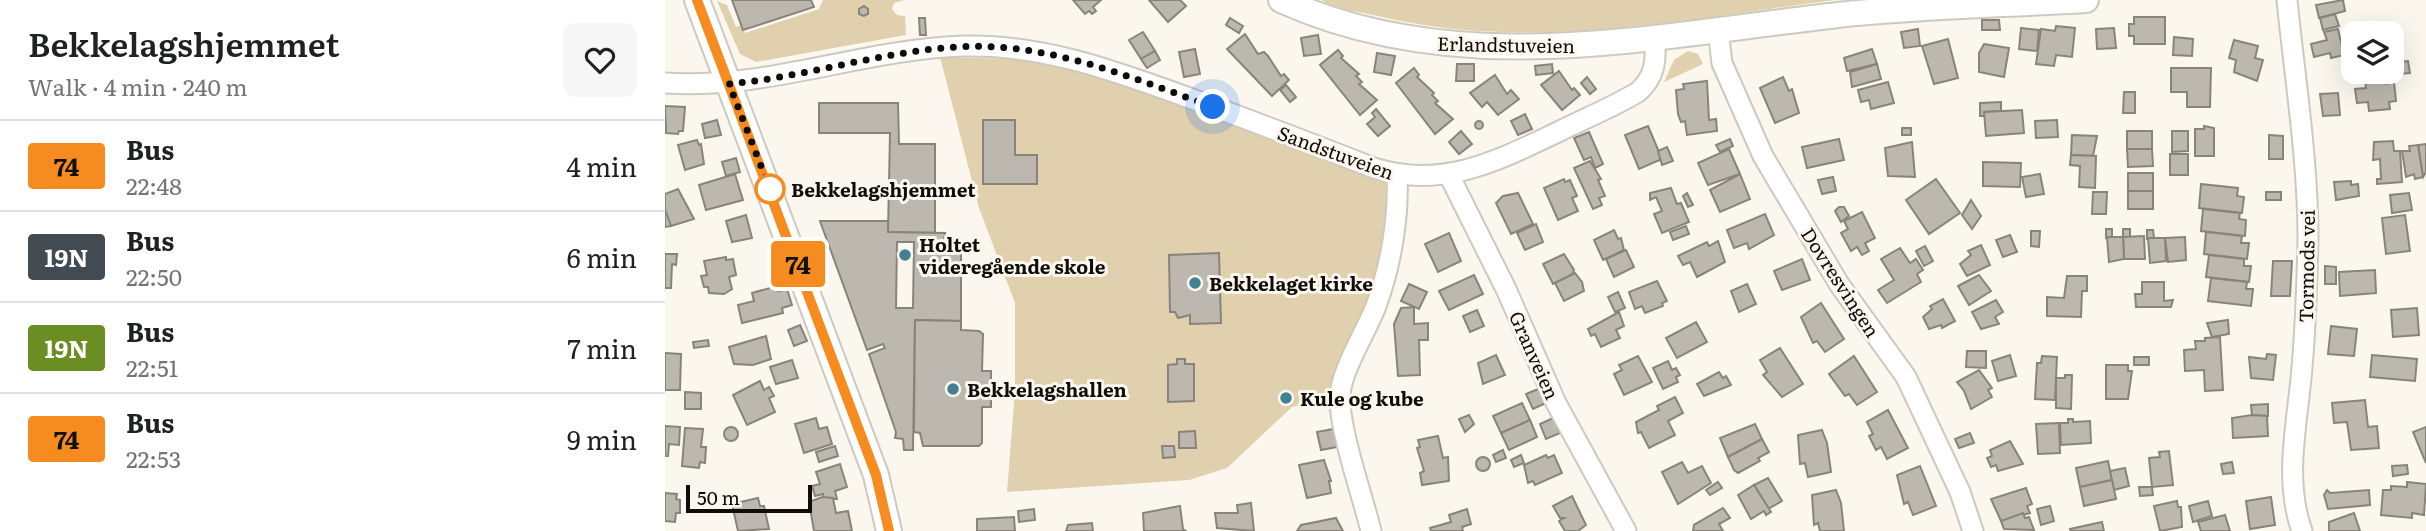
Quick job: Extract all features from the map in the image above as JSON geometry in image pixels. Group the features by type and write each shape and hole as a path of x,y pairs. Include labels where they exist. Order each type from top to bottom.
{"street":[{"path":"697,0 876,475 889,531"},
{"name":"Erlandstuveien","path":"1281,0 1371,33 1456,46 1550,47 1654,38"},
{"path":"1654,38 1890,10 2086,0"},
{"name":"Tormods vei","path":"2287,0 2304,137 2308,237 2305,330 2293,457 2293,491 2302,531"},
{"name":"Dovresvingen","path":"1718,30 1723,63 1763,156 1839,284 1906,377 1960,492 1973,531"},
{"name":"Sandstuveien","path":"665,83 729,84 965,46 1014,49 1106,68 1397,175 1450,176 1517,151 1638,92 1648,82 1655,65 1654,38"},
{"path":"1371,531 1342,414 1340,392 1377,304 1386,273 1395,228 1397,175"},
{"name":"Granveien","path":"1450,176 1506,289 1556,403 1626,531"}],"shaded area":[{"path":"823,0 904,0 894,3 892,9 897,15 905,16 906,35 756,62 740,54 717,1 727,5 736,27 742,25 745,33 819,9"},
{"path":"1321,0 1835,0 1609,29 1494,32 1438,27 1382,17"},
{"path":"1688,51 1698,54 1703,64 1664,82 1674,60"},
{"path":"940,57 1015,59 1098,75 1394,186 1376,297 1326,397 1292,407 1227,468 1189,480 1007,492 1015,391 1015,303 979,208"}],"building":[{"path":"732,0 811,0 814,7 743,30"},
{"path":"1073,0 1101,0 1093,7 1096,11 1085,14"},
{"path":"1149,0 1180,0 1186,6 1168,22"},
{"path":"2343,0 2345,11 2319,18 2316,5"},
{"path":"864,6 868,9 868,14 864,16 859,14 859,9"},
{"path":"2335,14 2339,26 2323,30 2320,18"},
{"path":"2134,17 2165,17 2165,44 2134,44 2134,36 2129,36 2129,24 2134,24"},
{"path":"919,18 925,18 926,35 920,35"},
{"path":"1230,18 1243,26 1239,33 1226,25"},
{"path":"1982,20 1999,20 2000,30 1982,30"},
{"path":"2056,26 2075,28 2072,57 2056,55 2054,66 2036,64 2041,29 2055,31"},
{"path":"2021,28 2039,30 2037,51 2019,49"},
{"path":"2114,28 2116,48 2097,49 2096,29"},
{"path":"1918,29 1920,46 1904,48 1901,32"},
{"path":"2338,29 2341,56 2331,58 2330,53 2314,57 2311,44 2327,40 2324,32"},
{"path":"1143,32 1155,51 1141,59 1129,40"},
{"path":"1245,34 1258,54 1264,52 1281,76 1284,74 1289,80 1272,96 1227,49"},
{"path":"1318,35 1321,54 1304,56 1301,38"},
{"path":"2174,37 2193,39 2192,56 2173,55"},
{"path":"1948,39 1958,78 1934,84 1922,46"},
{"path":"2234,40 2258,46 2255,58 2263,60 2257,81 2234,72 2236,60 2229,58"},
{"path":"1984,44 2009,48 2004,77 1979,72 1979,53"},
{"path":"1195,49 1200,74 1184,77 1179,52"},
{"path":"1872,49 1877,64 1847,71 1844,58"},
{"path":"1338,50 1343,56 1341,58 1359,74 1356,76 1362,82 1359,84 1377,100 1360,115 1320,65"},
{"path":"1155,51 1160,60 1147,68 1141,59"},
{"path":"1377,53 1395,56 1391,75 1374,72"},
{"path":"2404,61 2408,61 2410,73 2404,74"},
{"path":"1457,64 1474,64 1474,81 1456,81"},
{"path":"1552,64 1553,73 1536,75 1535,66"},
{"path":"1877,64 1881,79 1852,87 1850,72"},
{"path":"1414,68 1419,75 1417,77 1434,93 1432,95 1438,101 1435,103 1453,119 1435,134 1396,83"},
{"path":"2171,68 2211,68 2210,107 2187,107 2187,92 2171,92"},
{"path":"1559,71 1572,90 1574,88 1580,95 1562,110 1541,85"},
{"path":"1495,75 1507,94 1511,90 1519,99 1498,115 1487,102 1482,107 1470,93"},
{"path":"1587,77 1596,89 1590,94 1581,83"},
{"path":"1783,77 1789,91 1792,89 1799,113 1775,123 1760,88"},
{"path":"1707,81 1709,120 1716,119 1717,131 1687,135 1685,121 1681,122 1678,114 1676,90 1684,89 1683,84"},
{"path":"1888,82 1894,103 1871,109 1869,100 1861,102 1858,90"},
{"path":"2366,84 2394,84 2396,101 2389,102 2390,109 2369,111 2368,102 2357,103 2355,89 2366,88"},
{"path":"1286,85 1296,97 1290,102 1280,90"},
{"path":"2124,92 2135,92 2135,113 2123,113"},
{"path":"2338,93 2340,115 2323,116 2320,94"},
{"path":"2001,102 2001,111 1984,112 1985,116 1980,116 1980,103"},
{"path":"819,103 898,103 899,144 935,144 935,233 888,232 890,133 819,133"},
{"path":"665,106 685,107 683,131 678,134 666,133"},
{"path":"1376,109 1390,126 1378,136 1367,124 1375,117 1372,113"},
{"path":"2022,110 2024,133 1986,136 1984,112"},
{"path":"1525,114 1532,129 1518,135 1511,121"},
{"path":"717,120 721,135 705,138 702,124"},
{"path":"983,120 1015,120 1015,155 1037,155 1037,184 983,184"},
{"path":"2057,120 2058,137 2036,138 2035,121"},
{"path":"1479,121 1483,125 1479,129 1475,125"},
{"path":"1648,126 1662,159 1639,169 1625,135"},
{"path":"2204,126 2214,128 2214,156 2195,156 2195,129 2204,129"},
{"path":"1902,128 1911,128 1911,135 1902,135"},
{"path":"1461,131 1472,144 1459,154 1449,142"},
{"path":"2127,131 2152,131 2152,149 2127,149"},
{"path":"2172,131 2188,131 2188,151 2172,152"},
{"path":"1589,132 1603,164 1595,168 1591,157 1584,160 1574,138"},
{"path":"2072,135 2097,136 2093,156 2071,155"},
{"path":"2269,135 2283,136 2283,159 2269,159"},
{"path":"1730,139 1733,146 1720,152 1716,145"},
{"path":"1839,139 1844,160 1807,168 1802,147"},
{"path":"697,140 699,145 701,144 704,164 685,170 678,145"},
{"path":"2393,141 2394,151 2400,151 2402,182 2377,184 2377,179 2381,179 2380,159 2373,160 2374,142"},
{"path":"1912,142 1915,177 1888,176 1885,148"},
{"path":"2426,144 2426,172 2423,177 2418,145"},
{"path":"2418,145 2423,177 2415,179 2414,174 2406,177 2402,151 2410,151 2409,146"},
{"path":"1667,147 1673,161 1662,165 1658,151"},
{"path":"1729,149 1740,174 1708,185 1698,163"},
{"path":"2127,149 2152,149 2153,166 2128,167"},
{"path":"2170,154 2188,154 2188,175 2170,175"},
{"path":"2071,155 2096,156 2095,188 2079,187 2080,166 2070,165"},
{"path":"736,158 740,172 726,176 722,162"},
{"path":"1590,161 1601,179 1598,180 1605,196 1599,198 1602,205 1593,209 1574,168"},
{"path":"1983,162 2021,163 2020,187 1983,186"},
{"path":"2128,173 2153,173 2153,191 2128,191"},
{"path":"735,174 743,200 706,210 699,185"},
{"path":"1740,174 1750,199 1720,212 1710,190"},
{"path":"2040,174 2044,194 2026,197 2022,177"},
{"path":"1833,177 1836,191 1822,194 1818,180"},
{"path":"1564,179 1565,182 1570,180 1577,196 1572,198 1578,211 1558,220 1544,188"},
{"path":"1936,179 1960,213 1929,234 1906,200"},
{"path":"2351,181 2351,185 2358,184 2359,196 2336,200 2334,182"},
{"path":"2201,184 2238,188 2237,196 2244,197 2242,213 2199,208"},
{"path":"1671,188 1677,204 1681,203 1689,222 1662,233 1654,214 1662,211 1656,197 1650,200 1650,193"},
{"path":"678,189 694,219 671,226 665,213 665,194"},
{"path":"2128,191 2153,191 2153,209 2128,209"},
{"path":"2093,192 2107,192 2106,214 2092,214"},
{"path":"2266,192 2281,192 2281,200 2266,200"},
{"path":"1518,193 1533,224 1511,234 1496,203 1503,196"},
{"path":"1687,193 1693,205 1688,207 1683,196"},
{"path":"2409,193 2412,210 2392,213 2390,195"},
{"path":"1971,200 1981,216 1972,229 1962,215"},
{"path":"1844,207 1849,216 1841,222 1835,211"},
{"path":"2203,209 2240,213 2239,219 2246,220 2245,236 2201,231"},
{"path":"1862,212 1875,238 1865,243 1869,251 1862,255 1857,247 1851,251 1841,233 1848,229 1844,221"},
{"path":"665,213 671,226 665,227"},
{"path":"1765,214 1774,235 1749,249 1747,243 1734,248 1727,230"},
{"path":"746,215 752,238 732,242 726,221"},
{"path":"2405,215 2410,251 2386,254 2382,218"},
{"path":"820,221 888,221 888,232 945,233 944,242 961,242 961,321 915,320 913,450 904,450 903,439 895,438 896,432 869,354 885,348 883,344 867,350","holes":["897,242 914,242 913,308 896,308"]},
{"path":"1536,224 1543,242 1525,250 1517,233"},
{"path":"1686,226 1689,234 1673,240 1670,232"},
{"path":"2106,229 2112,229 2112,237 2106,238"},
{"path":"2123,229 2130,229 2130,237 2123,237"},
{"path":"1614,230 1618,239 1621,238 1624,250 1603,260 1594,240"},
{"path":"2147,230 2153,230 2154,238 2147,239"},
{"path":"2031,231 2040,231 2039,247 2031,246"},
{"path":"2206,232 2242,236 2241,243 2249,243 2247,259 2204,254"},
{"path":"1449,233 1461,261 1438,272 1425,244"},
{"path":"2010,235 2017,252 2003,257 1996,240"},
{"path":"2144,236 2145,259 2124,259 2123,237"},
{"path":"2107,237 2123,237 2124,259 2109,262"},
{"path":"2185,237 2186,260 2168,262 2165,238"},
{"path":"2148,238 2165,238 2166,261 2150,263"},
{"path":"1718,241 1725,262 1697,277 1690,262 1683,265 1678,256 1707,242 1709,246"},
{"path":"1981,245 1990,265 1967,276 1960,264 1971,255 1968,251"},
{"path":"1925,246 1933,261 1924,266 1916,251"},
{"path":"1900,248 1910,263 1916,259 1923,270 1917,274 1921,282 1887,303 1878,290 1894,280 1881,259"},
{"path":"1626,250 1634,267 1614,277 1606,259"},
{"name":"Bekkelaget kirke","path":"1219,253 1221,323 1190,324 1190,315 1178,318 1175,312 1170,312 1169,255"},
{"path":"665,254 677,254 676,265 672,264 671,288 665,288"},
{"path":"1564,254 1574,270 1573,274 1553,284 1543,264"},
{"path":"2209,255 2244,259 2244,266 2251,266 2249,282 2206,277"},
{"path":"726,257 726,260 733,259 736,275 729,277 732,289 724,294 709,293 701,276 707,275 704,261"},
{"path":"1802,259 1810,280 1782,290 1774,271"},
{"path":"2273,261 2292,261 2290,296 2271,296"},
{"path":"2325,266 2336,267 2336,284 2325,284"},
{"path":"2375,270 2376,293 2340,296 2339,272"},
{"path":"1575,273 1582,282 1584,291 1564,301 1555,283"},
{"path":"1474,275 1483,294 1449,310 1439,291"},
{"path":"1979,275 1991,291 1969,305 1958,286"},
{"path":"2067,276 2087,276 2087,291 2082,291 2081,317 2047,316 2047,297 2064,298"},
{"path":"2211,278 2247,282 2246,289 2253,289 2251,306 2208,301"},
{"path":"1657,281 1667,301 1662,303 1663,306 1645,313 1642,306 1635,309 1629,292"},
{"path":"2142,282 2164,282 2164,301 2173,300 2171,307 2136,307 2135,294 2142,294"},
{"path":"1409,284 1427,292 1419,309 1401,301"},
{"path":"1747,284 1756,304 1739,312 1731,291"},
{"path":"777,286 778,291 787,289 792,305 782,308 783,313 742,323 738,305 754,301 752,293"},
{"path":"1618,292 1625,308 1615,312 1608,297"},
{"path":"1943,299 1955,321 1942,328 1941,325 1929,329 1923,317 1932,309 1930,306"},
{"path":"1996,300 2003,312 1995,317 1999,324 1981,329 1972,312"},
{"path":"1821,303 1844,339 1825,352 1817,341 1813,343 1801,317"},
{"path":"1414,307 1414,324 1428,323 1428,340 1419,340 1420,375 1398,376 1394,324 1401,308"},
{"path":"2417,308 2419,335 2393,337 2391,310"},
{"path":"1477,310 1484,326 1470,332 1463,316"},
{"path":"1619,312 1624,326 1616,330 1620,338 1601,347 1595,334 1591,336 1588,329"},
{"name":"Bekkelagshallen","path":"915,320 961,321 961,330 979,331 983,334 982,371 991,371 991,407 982,407 982,443 979,446 923,446 920,433 914,432"},
{"path":"2228,320 2229,334 2212,337 2207,323"},
{"path":"1696,322 1707,342 1677,358 1666,338"},
{"path":"800,325 807,341 794,346 788,330"},
{"path":"2331,326 2357,329 2354,356 2328,354"},
{"path":"766,336 771,359 753,365 734,364 729,347"},
{"path":"2220,337 2223,390 2205,391 2204,370 2185,371 2184,350 2196,349 2195,341"},
{"path":"708,340 709,346 694,348 693,342"},
{"path":"1780,348 1803,384 1782,397 1763,375 1767,372 1760,360"},
{"path":"1967,351 1986,351 1986,368 1966,367"},
{"path":"665,353 681,354 680,390 665,390"},
{"path":"2267,354 2276,355 2273,380 2251,378 2249,357 2266,359"},
{"path":"1496,355 1505,375 1483,384 1478,363"},
{"path":"2010,355 2016,376 1998,381 1992,361"},
{"path":"2372,355 2417,359 2415,381 2370,377"},
{"path":"1638,356 1652,382 1624,395 1614,374 1622,370 1619,365"},
{"path":"1854,356 1877,392 1857,405 1849,394 1845,396 1829,374"},
{"path":"2042,356 2057,357 2055,400 2035,399 2037,363 2041,363"},
{"path":"2134,357 2149,357 2149,365 2134,365"},
{"path":"1177,359 1185,359 1185,364 1194,364 1194,401 1168,402 1168,365 1177,364"},
{"path":"792,360 798,378 776,384 770,367"},
{"path":"1668,361 1672,370 1676,368 1680,375 1676,377 1678,382 1663,389 1653,368"},
{"path":"2106,365 2128,365 2128,371 2132,371 2128,399 2106,399"},
{"path":"1979,370 1992,388 1988,390 1992,397 1971,409 1957,382"},
{"path":"1719,372 1723,378 1726,376 1731,385 1704,396 1697,384"},
{"path":"2065,375 2072,375 2071,409 2056,408 2056,378 2065,378"},
{"path":"760,381 764,390 769,387 774,396 769,398 775,412 747,425 733,395"},
{"path":"1538,389 1546,403 1533,409 1526,394"},
{"path":"685,392 701,393 701,409 685,409"},
{"path":"1675,397 1683,413 1668,421 1675,435 1649,448 1641,432 1638,433 1636,422 1659,410 1657,406"},
{"path":"2365,400 2368,427 2377,426 2379,448 2351,450 2347,422 2334,423 2332,403"},
{"path":"1522,403 1530,420 1501,433 1493,416"},
{"path":"2268,404 2268,416 2252,415 2251,405"},
{"path":"1888,410 1908,448 1887,459 1881,447 1876,450 1869,436 1873,434 1867,422"},
{"path":"1469,415 1474,424 1465,432 1459,419"},
{"path":"2267,416 2268,436 2233,438 2232,418"},
{"path":"816,418 819,429 827,427 832,444 804,453 795,424"},
{"path":"1553,418 1560,433 1546,439 1540,424"},
{"path":"2068,419 2073,419 2073,422 2090,421 2091,443 2061,445 2060,423 2068,423"},
{"path":"1530,420 1537,437 1509,450 1501,433"},
{"path":"2059,423 2060,453 2038,454 2036,424"},
{"path":"1755,424 1762,439 1728,457 1720,438"},
{"path":"665,426 680,427 679,445 669,444 668,456 665,456"},
{"path":"731,427 736,429 736,439 731,441 726,439 724,434 726,429"},
{"path":"2426,427 2426,463 2413,432"},
{"path":"685,428 703,429 701,447 706,447 705,463 700,462 699,468 682,466"},
{"path":"1333,429 1337,447 1321,450 1317,432"},
{"path":"1822,430 1827,443 1831,472 1808,477 1805,463 1800,464 1798,435"},
{"path":"1195,431 1196,448 1179,448 1179,432"},
{"path":"1970,433 1974,443 1959,448 1955,439"},
{"path":"1438,436 1443,458 1448,457 1449,481 1422,485 1420,473 1424,471 1417,448 1420,447 1418,440"},
{"path":"1762,439 1769,452 1758,458 1760,461 1738,473 1734,470 1728,457"},
{"path":"2010,441 2023,464 1998,471 1996,465 1991,467 1987,458 1992,456 1990,450"},
{"path":"835,446 838,456 819,462 816,452"},
{"path":"1162,446 1174,446 1175,457 1163,458"},
{"path":"1503,450 1506,458 1496,462 1493,455"},
{"path":"2169,451 2173,485 2152,487 2149,458 2160,457 2159,452"},
{"path":"1521,455 1524,463 1514,467 1511,460"},
{"path":"1546,455 1548,458 1554,455 1562,473 1535,485 1533,481 1528,483 1524,465"},
{"path":"1480,457 1486,457 1490,464 1486,471 1480,471 1476,467 1476,461"},
{"path":"1324,460 1331,481 1331,493 1307,498 1299,465"},
{"path":"2108,461 2112,480 2080,487 2076,468"},
{"path":"1682,462 1688,473 1702,466 1711,483 1678,504 1662,472"},
{"path":"2232,462 2234,473 2223,474 2221,464"},
{"path":"840,464 847,487 835,491 837,499 824,499 823,494 815,496 812,486 820,484 816,472"},
{"path":"2407,465 2408,474 2393,476 2392,466"},
{"path":"1920,466 1936,506 1913,515 1908,502 1904,504 1897,475"},
{"path":"2125,468 2129,486 2114,490 2110,471"},
{"path":"1768,478 1782,501 1768,509 1754,485"},
{"path":"2112,480 2116,499 2084,506 2080,487"},
{"path":"1718,482 1722,488 1710,495 1706,490"},
{"path":"2407,482 2426,484 2424,515 2412,513 2412,518 2381,515 2383,490 2391,490 2391,486 2407,487"},
{"path":"1754,485 1771,512 1766,515 1764,511 1751,519 1738,495"},
{"path":"2139,487 2152,487 2153,495 2140,496"},
{"path":"2026,488 2032,504 2027,506 2030,513 2001,521 1991,499"},
{"path":"1836,490 1841,503 1844,531 1820,531 1818,523 1814,525 1812,495"},
{"path":"2327,490 2330,493 2369,490 2370,505 2328,509 2324,495"},
{"path":"665,493 677,494 676,499 680,500 680,513 676,513 675,522 665,521"},
{"path":"1572,496 1586,525 1578,531 1565,531 1559,521 1564,518 1560,518 1553,506"},
{"path":"822,497 833,498 836,513 848,511 852,531 814,531 809,502"},
{"path":"2271,497 2275,525 2250,529 2246,501"},
{"path":"758,498 760,506 764,506 769,529 738,531 732,504"},
{"path":"2177,501 2178,507 2181,507 2182,527 2160,531 2154,506"},
{"path":"2208,501 2212,516 2193,522 2189,506"},
{"path":"1251,503 1254,531 1217,528 1215,513 1238,513 1237,505"},
{"path":"1180,506 1183,529 1186,531 1144,531 1143,513"},
{"path":"2050,506 2054,521 2041,525 2037,509"},
{"path":"1723,508 1730,518 1719,524 1723,531 1693,531 1694,525"},
{"path":"1034,509 1035,520 1019,522 1018,511"},
{"path":"1467,509 1471,524 1462,527 1463,531 1431,531 1430,528 1451,522 1449,515"},
{"path":"2023,513 2025,518 2029,517 2034,530 2004,529 2001,521"},
{"path":"2354,513 2360,531 2329,531 2329,522"},
{"path":"2225,515 2230,531 2201,531 2198,522"},
{"path":"1014,517 1015,531 977,531 977,519"},
{"path":"1336,518 1343,531 1297,531 1301,525"},
{"path":"2102,522 2104,531 2070,529"},
{"path":"1092,523 1093,531 1066,531 1068,525"}],"bus line":[{"name":"74","path":"697,0 876,475 889,531"}],"place":[{"name":"Bekkelagshjemmet","path":"770,189"},
{"name":"Holtet videregående skole","path":"905,255"},
{"name":"Bekkelaget kirke","path":"1195,283"},
{"name":"Bekkelagshallen","path":"953,389"},
{"name":"Kule og kube","path":"1286,398"}],"route":[{"path":"770,189 729,84 927,50 965,46 997,47 1086,62 1213,107"}]}
